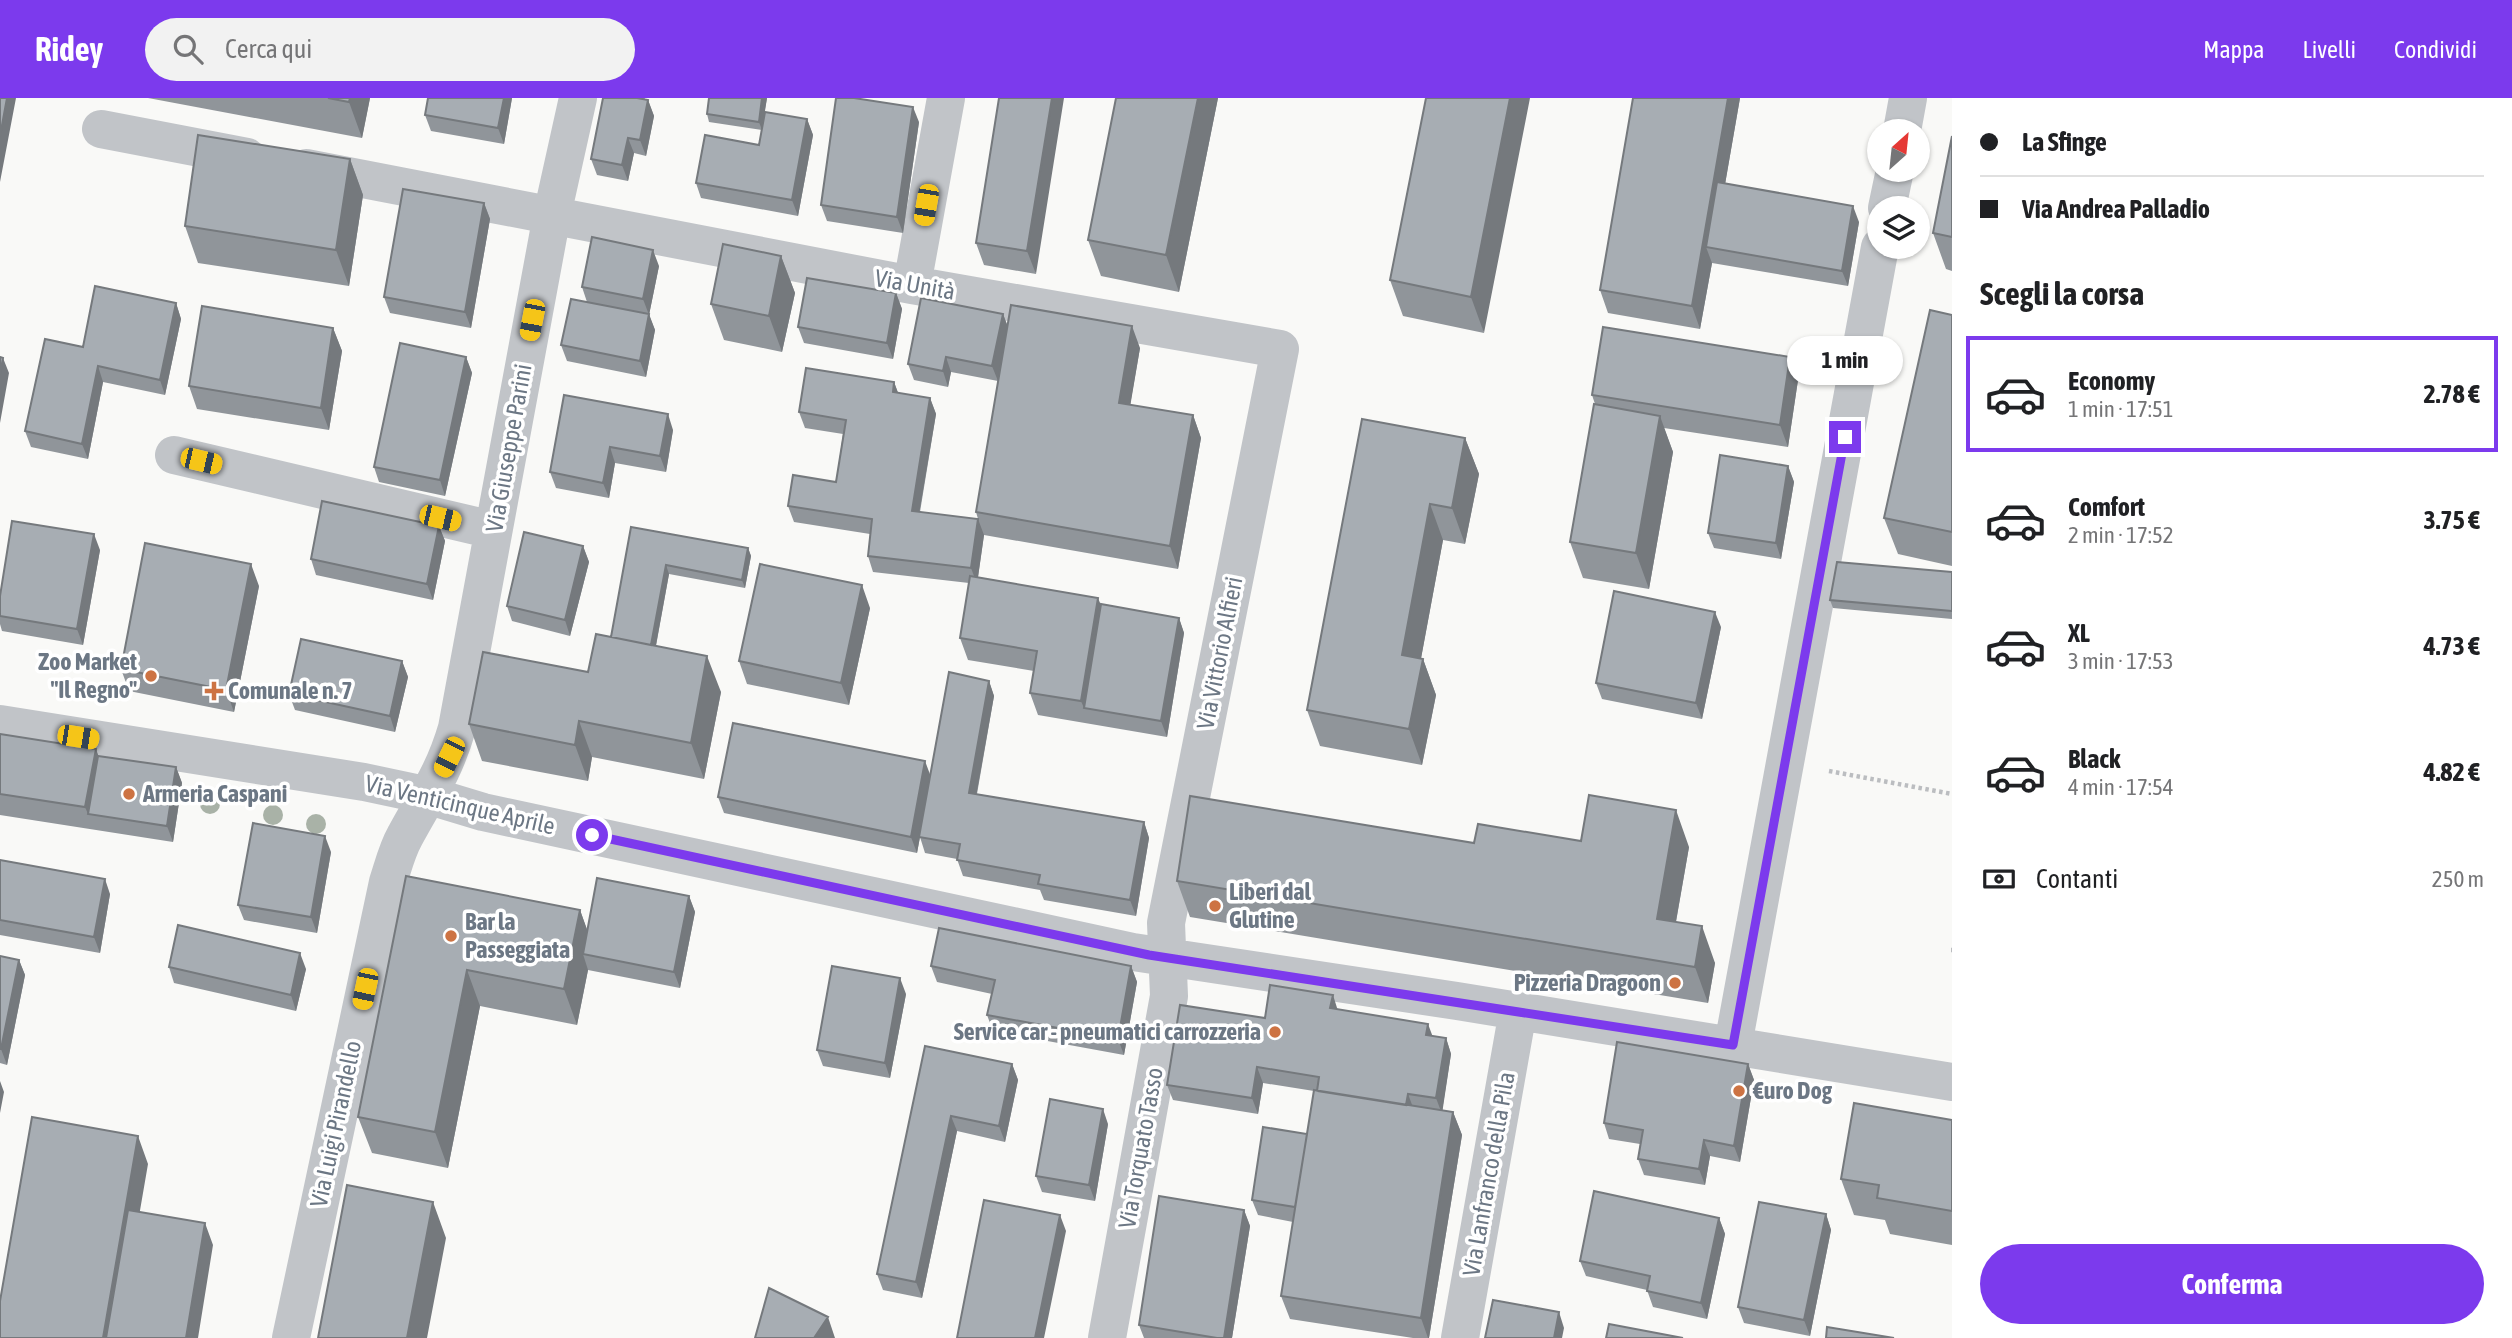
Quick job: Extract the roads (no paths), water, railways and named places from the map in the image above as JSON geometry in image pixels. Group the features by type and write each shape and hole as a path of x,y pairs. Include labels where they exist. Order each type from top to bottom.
{"street":[{"name":"Via Giuseppe Parini","path":"430,796 449,757 457,728 552,215 578,98"},
{"path":"912,285 946,98"},
{"path":"1904,119 1908,98"},
{"name":"Via Unità","path":"101,129 912,285 1280,349"},
{"path":"1733,1045 1878,259"},
{"name":"Via Vittorio Alfieri","path":"1166,958 1167,923 1280,349"},
{"path":"174,455 494,530"},
{"name":"Via Venticinque Aprile","path":"0,724 364,782 430,796 497,815 1166,958 1518,1011 1952,1082"},
{"name":"Via Luigi Pirandello","path":"290,1338 388,882 404,837 430,796"},
{"name":"Via Torquato Tasso","path":"1107,1338 1169,996 1166,958"},
{"name":"Via Lanfranco della Pila","path":"1460,1338 1518,1011"}],"place":[{"name":"Zoo Market \"Il Regno\"","path":"151,676"},
{"name":"Comunale n. 7","path":"214,691"},
{"name":"Armeria Caspani","path":"129,794"},
{"name":"Liberi dal Glutine","path":"1215,906"},
{"name":"Bar la Passeggiata","path":"451,936"},
{"name":"Pizzeria Dragoon","path":"1675,983"},
{"name":"Service car - pneumatici carrozzeria","path":"1275,1032"},
{"name":"€uro Dog","path":"1739,1091"}]}
